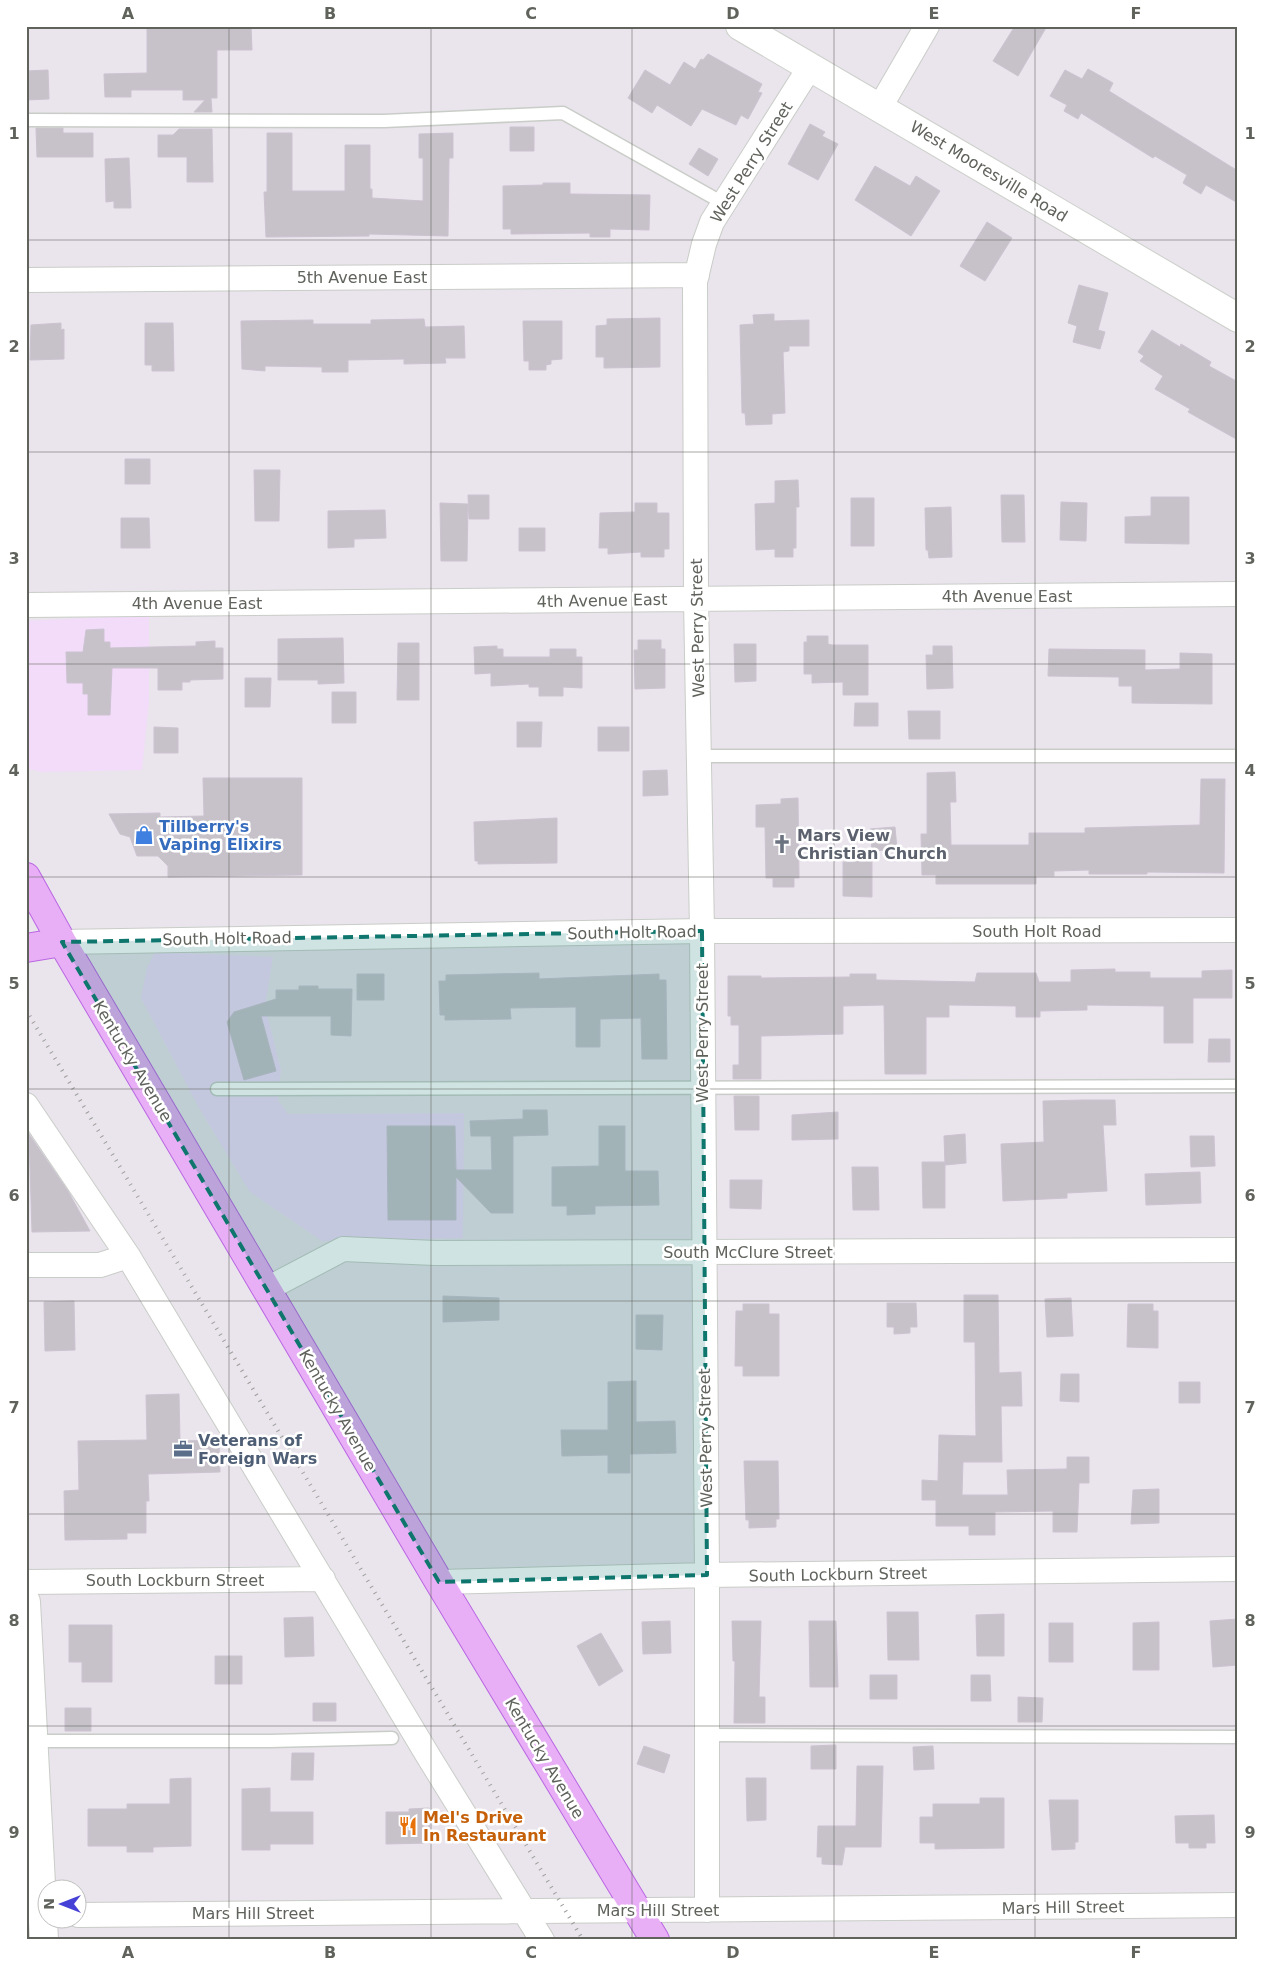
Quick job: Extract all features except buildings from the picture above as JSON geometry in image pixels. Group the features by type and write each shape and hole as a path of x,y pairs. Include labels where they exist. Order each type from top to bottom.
{"main road":[{"name":"West Mooresville Road","path":"740,26 1238,318"},
{"name":"Kentucky Avenue","path":"26,878 439,1582 655,1940"},
{"name":"South Holt Road","path":"26,948 62,942"},
{"path":"26,1602 30,1741 38,1885"}],"street":[{"path":"880,107 927,26"},
{"name":"West Perry Street","path":"707,1910 707,1575 702,931 696,599 695,306 697,275 706,239 723,203 810,67"},
{"name":"5th Avenue East","path":"26,280 697,275"},
{"name":"4th Avenue East","path":"26,605 1238,594"},
{"name":"South Holt Road","path":"62,942 702,931 1238,930"},
{"path":"26,1105 128,1256 430,1759 542,1940"},
{"name":"South McClure Street","path":"267,1289 343,1249 435,1253 1238,1250"},
{"path":"26,1265 100,1265 128,1256"},
{"name":"South Lockburn Street","path":"439,1582 707,1575 1238,1569"},
{"name":"South Lockburn Street","path":"26,1582 323,1579"},
{"name":"Mars Hill Street","path":"88,1915 525,1911 636,1908 707,1910 1238,1905"}],"lane":[{"path":"26,120 384,121 563,114 723,203"},
{"path":"698,756 1238,756"},
{"path":"216,1089 1238,1086"},
{"path":"707,1735 1238,1737"},
{"path":"30,1741 270,1741 392,1738"}],"highlighted area":[{"path":"702,931 707,1575 439,1582 62,942"}],"shaded area":[{"path":"149,615 149,700 142,770 41,772 26,768 26,621"},
{"path":"155,952 273,957 265,1006 281,1070 278,1100 288,1114 464,1113 463,1238 322,1241 250,1192 199,1108 141,998 147,968"}],"railway":[{"path":"26,1010 583,1940"}],"place":[{"name":"Tillberry's Vaping Elixirs","path":"144,835"},
{"name":"Mars View Christian Church","path":"782,844"},
{"name":"Veterans of Foreign Wars","path":"183,1449"},
{"name":"Mel's Drive In Restaurant","path":"408,1826"}]}
